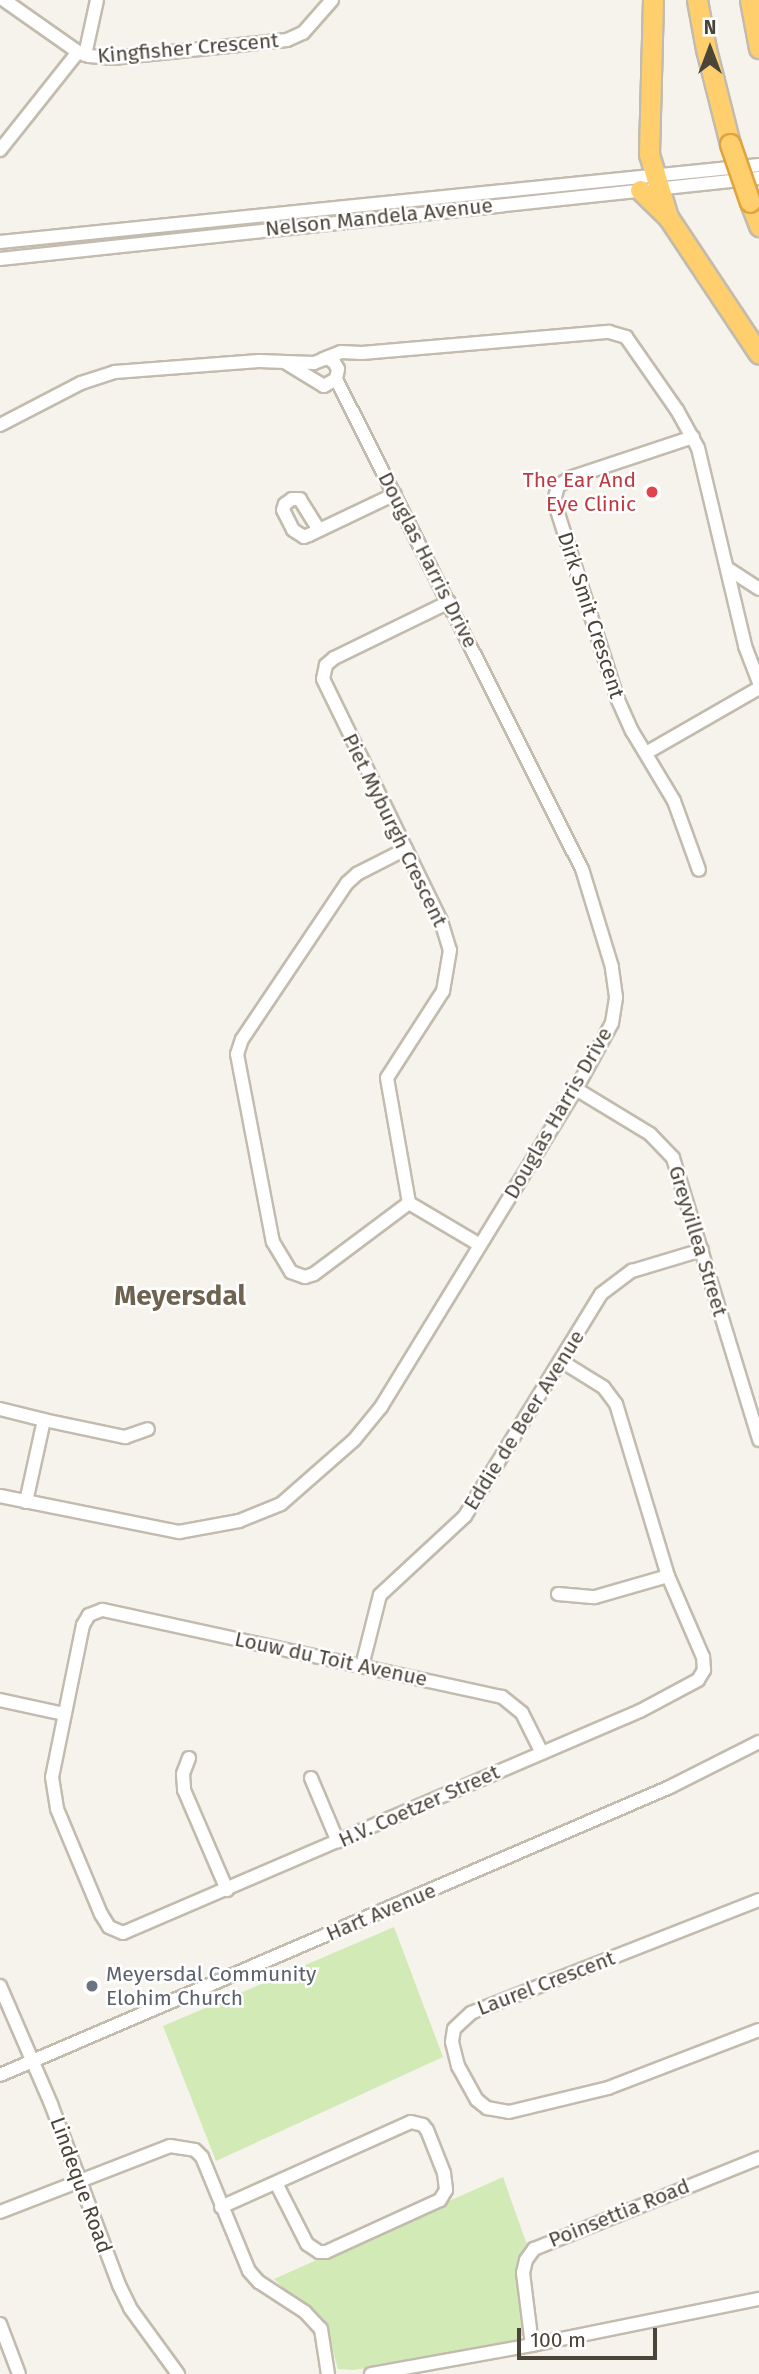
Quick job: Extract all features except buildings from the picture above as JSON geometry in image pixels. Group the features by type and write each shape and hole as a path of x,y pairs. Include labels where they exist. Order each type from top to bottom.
{"highway":[{"path":"653,0 649,154 651,185 668,217 759,354"},
{"path":"697,0 706,49 730,144 759,226"},
{"path":"750,0 759,48"}],"street":[{"path":"0,150 81,54 4,0"},
{"name":"Kingfisher Crescent","path":"97,0 81,54 113,58 287,40 303,33 332,0"},
{"name":"Nelson Mandela Avenue","path":"0,259 651,185 759,165"},
{"name":"Nelson Mandela Avenue","path":"0,242 759,178"},
{"name":"Douglas Harris Drive","path":"0,425 81,383 115,372 259,361 318,361 341,352 362,353 617,333 633,344 693,437 703,465 745,646 759,685"},
{"path":"324,386 337,374 347,359 362,353"},
{"path":"312,377 318,361 334,362 346,402"},
{"name":"Douglas Harris Drive","path":"0,1496 179,1532 239,1521 275,1507 368,1426 576,1089 607,1034 614,1014 615,986 608,949 582,869 395,494 346,402 312,377 286,363"},
{"name":"Dirk Smit Crescent","path":"646,753 632,731 618,699 556,511 554,496 558,486 570,478 693,437"},
{"path":"319,530 395,494"},
{"path":"729,574 759,589"},
{"path":"729,574 759,598"},
{"name":"Piet Myburgh Crescent","path":"409,1203 387,1078 443,991 450,959 445,931 329,696 323,674 329,662 338,655 449,602"},
{"path":"699,870 680,814 646,753 759,685"},
{"path":"406,849 353,876 347,883 242,1039 237,1054 273,1242 291,1272 305,1277 314,1274 409,1203 480,1245"},
{"name":"Greyvillea Street","path":"576,1089 650,1134 668,1151 678,1170 755,1413 759,1440"},
{"name":"Eddie de Beer Avenue","path":"362,1666 380,1595 465,1516 597,1300 612,1283 632,1272 702,1250"},
{"name":"H.V. Coetzer Street","path":"92,1613 83,1625 52,1777 57,1810 109,1927 116,1933 135,1930 640,1711 701,1676 705,1667 701,1651 668,1576 614,1399 603,1387 561,1361"},
{"path":"0,1409 125,1437 148,1429"},
{"path":"26,1502 44,1420"},
{"path":"558,1594 595,1597 668,1576"},
{"name":"Louw du Toit Avenue","path":"92,1613 109,1611 502,1697 522,1713 542,1753"},
{"path":"0,1700 64,1714"},
{"name":"Hart Avenue","path":"0,2075 670,1787 759,1742"},
{"path":"189,1758 183,1774 184,1790 227,1890"},
{"path":"311,1778 338,1842"},
{"name":"Laurel Crescent","path":"759,1900 483,2007 463,2018 454,2029 452,2042 458,2066 472,2094 487,2108 509,2112 608,2088 759,2030"},
{"name":"Lindeque Road","path":"0,1986 130,2308 178,2374"},
{"path":"221,2207 411,2122 423,2125 427,2130 444,2173 446,2190 440,2200 326,2252 319,2252 307,2244 276,2183"},
{"path":"0,2212 170,2147 185,2147 202,2157 249,2271 259,2282 305,2312 321,2329 328,2374"},
{"name":"Poinsettia Road","path":"532,2345 523,2273 526,2260 534,2249 759,2158"},
{"path":"371,2374 532,2345 759,2298"},
{"path":"0,2324 19,2374"}],"green space":[{"path":"394,1927 443,2057 216,2161 163,2026"},
{"path":"503,2177 527,2245 516,2266 525,2324 522,2336 515,2342 442,2357 353,2370 338,2369 326,2327 274,2279"}],"place":[{"name":"The Ear And Eye Clinic","path":"652,492"},
{"name":"Meyersdal Community Elohim Church","path":"92,1986"}],"district":[{"name":"Meyersdal","path":"180,1296"}]}
